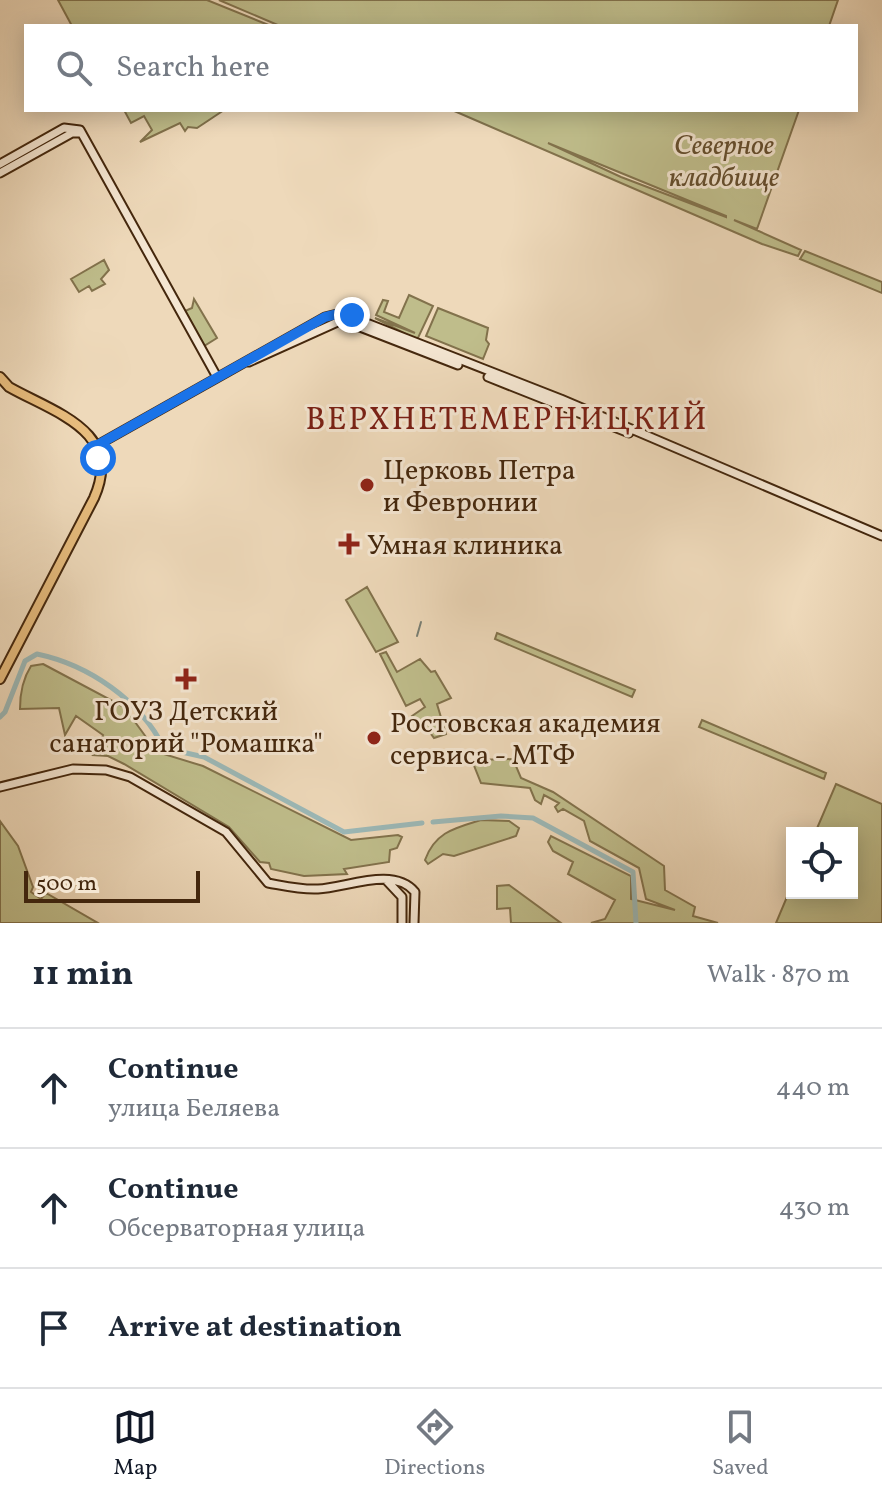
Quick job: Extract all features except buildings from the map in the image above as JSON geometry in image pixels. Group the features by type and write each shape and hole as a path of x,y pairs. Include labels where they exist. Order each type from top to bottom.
{"main road":[{"path":"0,164 74,128 83,134 217,377"},
{"path":"0,173 66,132"},
{"path":"95,446 242,363 288,342 325,317 341,313 882,536"},
{"path":"0,377 9,387 80,426 95,446 100,462 101,484 0,679"},
{"path":"0,384 79,428 95,446"},
{"path":"0,670 92,497 98,484 100,462"},
{"path":"0,787 73,769 117,772 143,783 226,832 268,883 317,889 385,880 413,889"},
{"path":"385,880 402,897 402,923"},
{"path":"402,897 413,889"},
{"path":"413,889 414,923"}],"green space":[{"path":"58,0 207,0 266,24 71,24"},
{"path":"219,0 838,0 830,24 275,24"},
{"path":"125,112 221,112 197,128 188,127 185,131 180,123 140,142 152,130 144,116 131,123"},
{"name":"Северное кладбище","path":"457,112 798,112 757,229 734,220 801,250 798,256 762,244","holes":["548,143 726,216 621,177"]},
{"path":"805,251 882,282 882,293 800,259"},
{"path":"104,260 109,270 101,279 105,284 92,291 89,286 79,292 71,279"},
{"path":"409,295 433,306 417,340 375,318 415,333 376,315 383,300 388,301 384,312 399,318"},
{"path":"194,299 217,338 204,346 185,311 192,308"},
{"path":"438,308 488,328 486,340 489,344 483,359 426,336"},
{"path":"367,587 398,642 376,652 346,600"},
{"path":"497,633 635,690 632,697 495,639"},
{"path":"386,652 397,672 420,659 431,672 435,671 451,698 437,704 446,734 434,738 423,723 417,725 412,716 425,707 420,699 406,706 380,654"},
{"path":"43,664 124,707 157,752 203,766 351,840 398,835 402,837 397,848 390,850 389,862 344,869 347,874 304,876 271,869 269,863 260,862 229,827 124,764 108,756 93,755 103,735 76,716 65,735 59,708 20,709 22,687 28,671 31,666"},
{"path":"702,720 826,773 824,779 699,727"},
{"path":"513,759 521,778 553,792 664,866 665,890 695,907 693,916 718,923 591,923 605,919 615,900 568,874 573,862 553,851 548,842 551,836 631,876 631,899 675,910 646,899 639,868 590,841 584,821 563,809 558,812 555,807 559,803 544,795 541,804 535,800 530,788 481,783 473,763 476,760"},
{"path":"836,784 882,804 882,923 776,923 786,899 858,899 858,827 818,827"},
{"path":"481,820 509,821 519,828 516,836 454,856 443,854 428,864 425,860 429,851 440,837"},
{"path":"0,821 18,846 33,887 31,892 41,899 46,893 98,923 0,923"},
{"path":"509,885 561,923 511,923 510,908 497,909 497,886"}],"waterway":[{"path":"417,636 421,622"},
{"path":"0,717 5,712 25,661 37,654 75,667 111,687 141,715 164,748 204,757 344,832 422,823"},
{"path":"433,822 501,816 533,818 633,872 636,923"}],"place":[{"name":"Церковь Петра и Февронии","path":"367,485"},
{"name":"Умная клиника","path":"349,544"},
{"name":"ГОУЗ Детский санаторий \"Ромашка\"","path":"186,679"},
{"name":"Ростовская академия сервиса - МТФ","path":"374,738"}],"district":[{"name":"ВЕРХНЕТЕМЕРНИЦКИЙ","path":"507,418"}],"route":[{"path":"98,458 94,447 223,374 325,317 341,313 352,315"}]}
